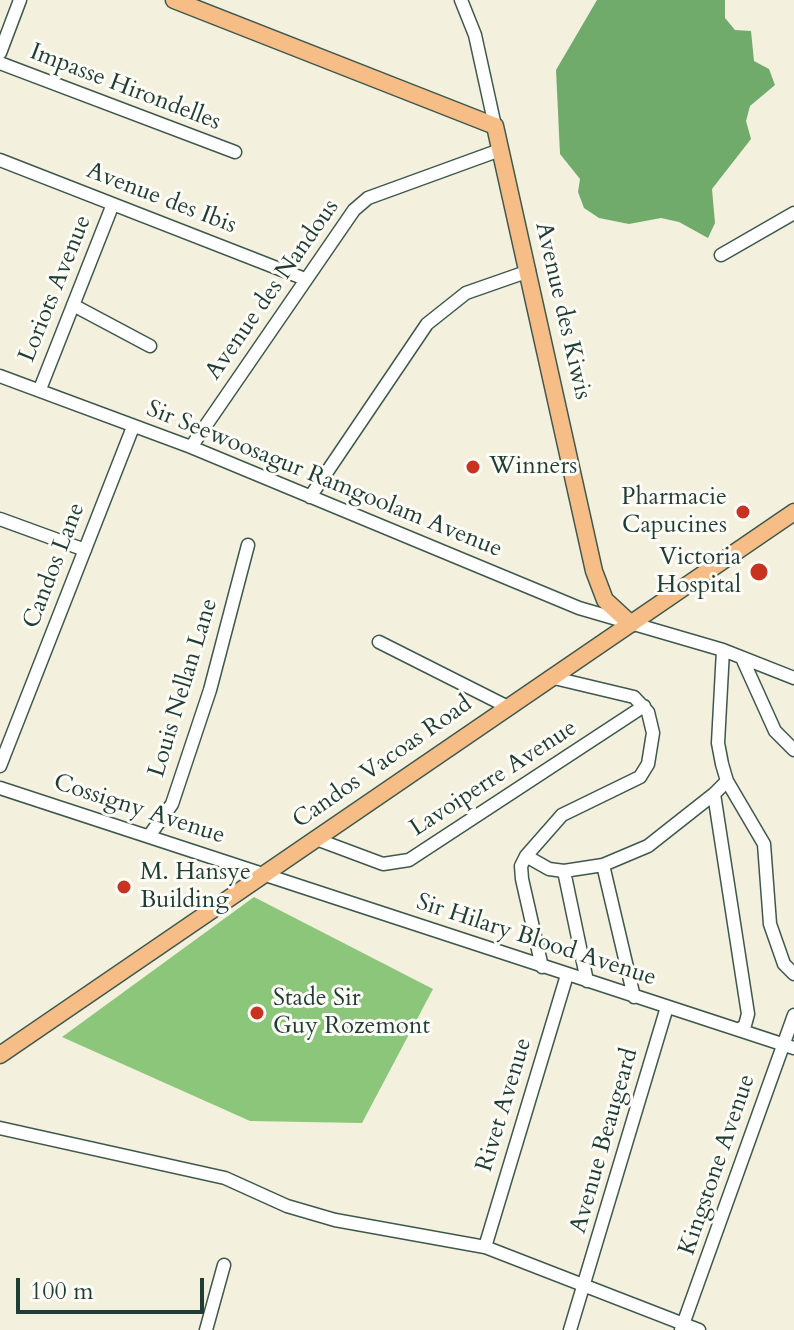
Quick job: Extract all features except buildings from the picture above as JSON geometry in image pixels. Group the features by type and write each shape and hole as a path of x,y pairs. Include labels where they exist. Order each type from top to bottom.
{"main road":[{"path":"174,0 495,126"},
{"name":"Avenue des Kiwis","path":"495,126 594,571 605,600 631,624"},
{"name":"Candos Vacoas Road","path":"0,1055 506,706 794,512"}],"street":[{"name":"Impasse Hirondelles","path":"0,53 20,0"},
{"name":"Avenue des Kiwis","path":"461,0 475,35 495,126"},
{"name":"Impasse Hirondelles","path":"0,63 235,152"},
{"name":"Avenue des Nandous","path":"191,447 343,222 368,198 500,150"},
{"name":"Avenue des Ibis","path":"0,160 305,279"},
{"name":"Loriots Avenue","path":"40,389 113,204"},
{"path":"721,255 794,213"},
{"path":"310,497 427,324 466,293 529,271"},
{"path":"73,305 150,346"},
{"name":"Sir Seewoosagur Ramgoolam Avenue","path":"0,376 191,447 579,608 723,650 794,678"},
{"name":"Candos Lane","path":"0,766 133,427"},
{"path":"0,519 85,550"},
{"name":"Louis Nellan Lane","path":"149,836 172,804 210,690 248,545"},
{"path":"379,642 506,706"},
{"path":"723,650 718,743 727,781 764,844 770,924 784,964 794,974"},
{"path":"742,658 775,731 794,750"},
{"path":"542,967 522,879 526,856 562,815 640,777 648,764 653,733 652,719 644,706 628,694 550,677"},
{"name":"Lavoiperre Avenue","path":"316,839 383,864 409,860 462,829 644,706"},
{"path":"526,856 549,869 564,871 603,865 648,846 727,781"},
{"name":"Cossigny Avenue","path":"0,788 264,874"},
{"path":"714,794 748,1014 739,1030"},
{"path":"603,865 634,997"},
{"path":"564,871 587,981"},
{"name":"Sir Hilary Blood Avenue","path":"264,874 789,1046"},
{"name":"Rivet Avenue","path":"485,1247 567,975"},
{"name":"Avenue Beaugeard","path":"570,1330 667,1007"},
{"name":"Kingstone Avenue","path":"682,1327 789,1046 794,1015"},
{"path":"0,1128 225,1178 302,1212 485,1247 682,1327 699,1330"},
{"path":"206,1330 224,1265"}],"green space":[{"path":"597,0 725,0 725,18 735,30 751,31 754,61 769,69 775,85 750,106 746,121 751,139 712,189 715,223 708,238 679,222 661,218 629,224 599,218 584,208 578,192 580,179 560,154 556,70"},
{"name":"Stade Sir Guy Rozemont","path":"254,897 433,989 362,1123 250,1121 62,1037"}],"place":[{"name":"Winners","path":"473,467"},
{"name":"Pharmacie Capucines","path":"743,512"},
{"name":"Victoria Hospital","path":"759,572"},
{"name":"M. Hansye Building","path":"124,887"},
{"name":"Stade Sir Guy Rozemont","path":"257,1013"}]}
